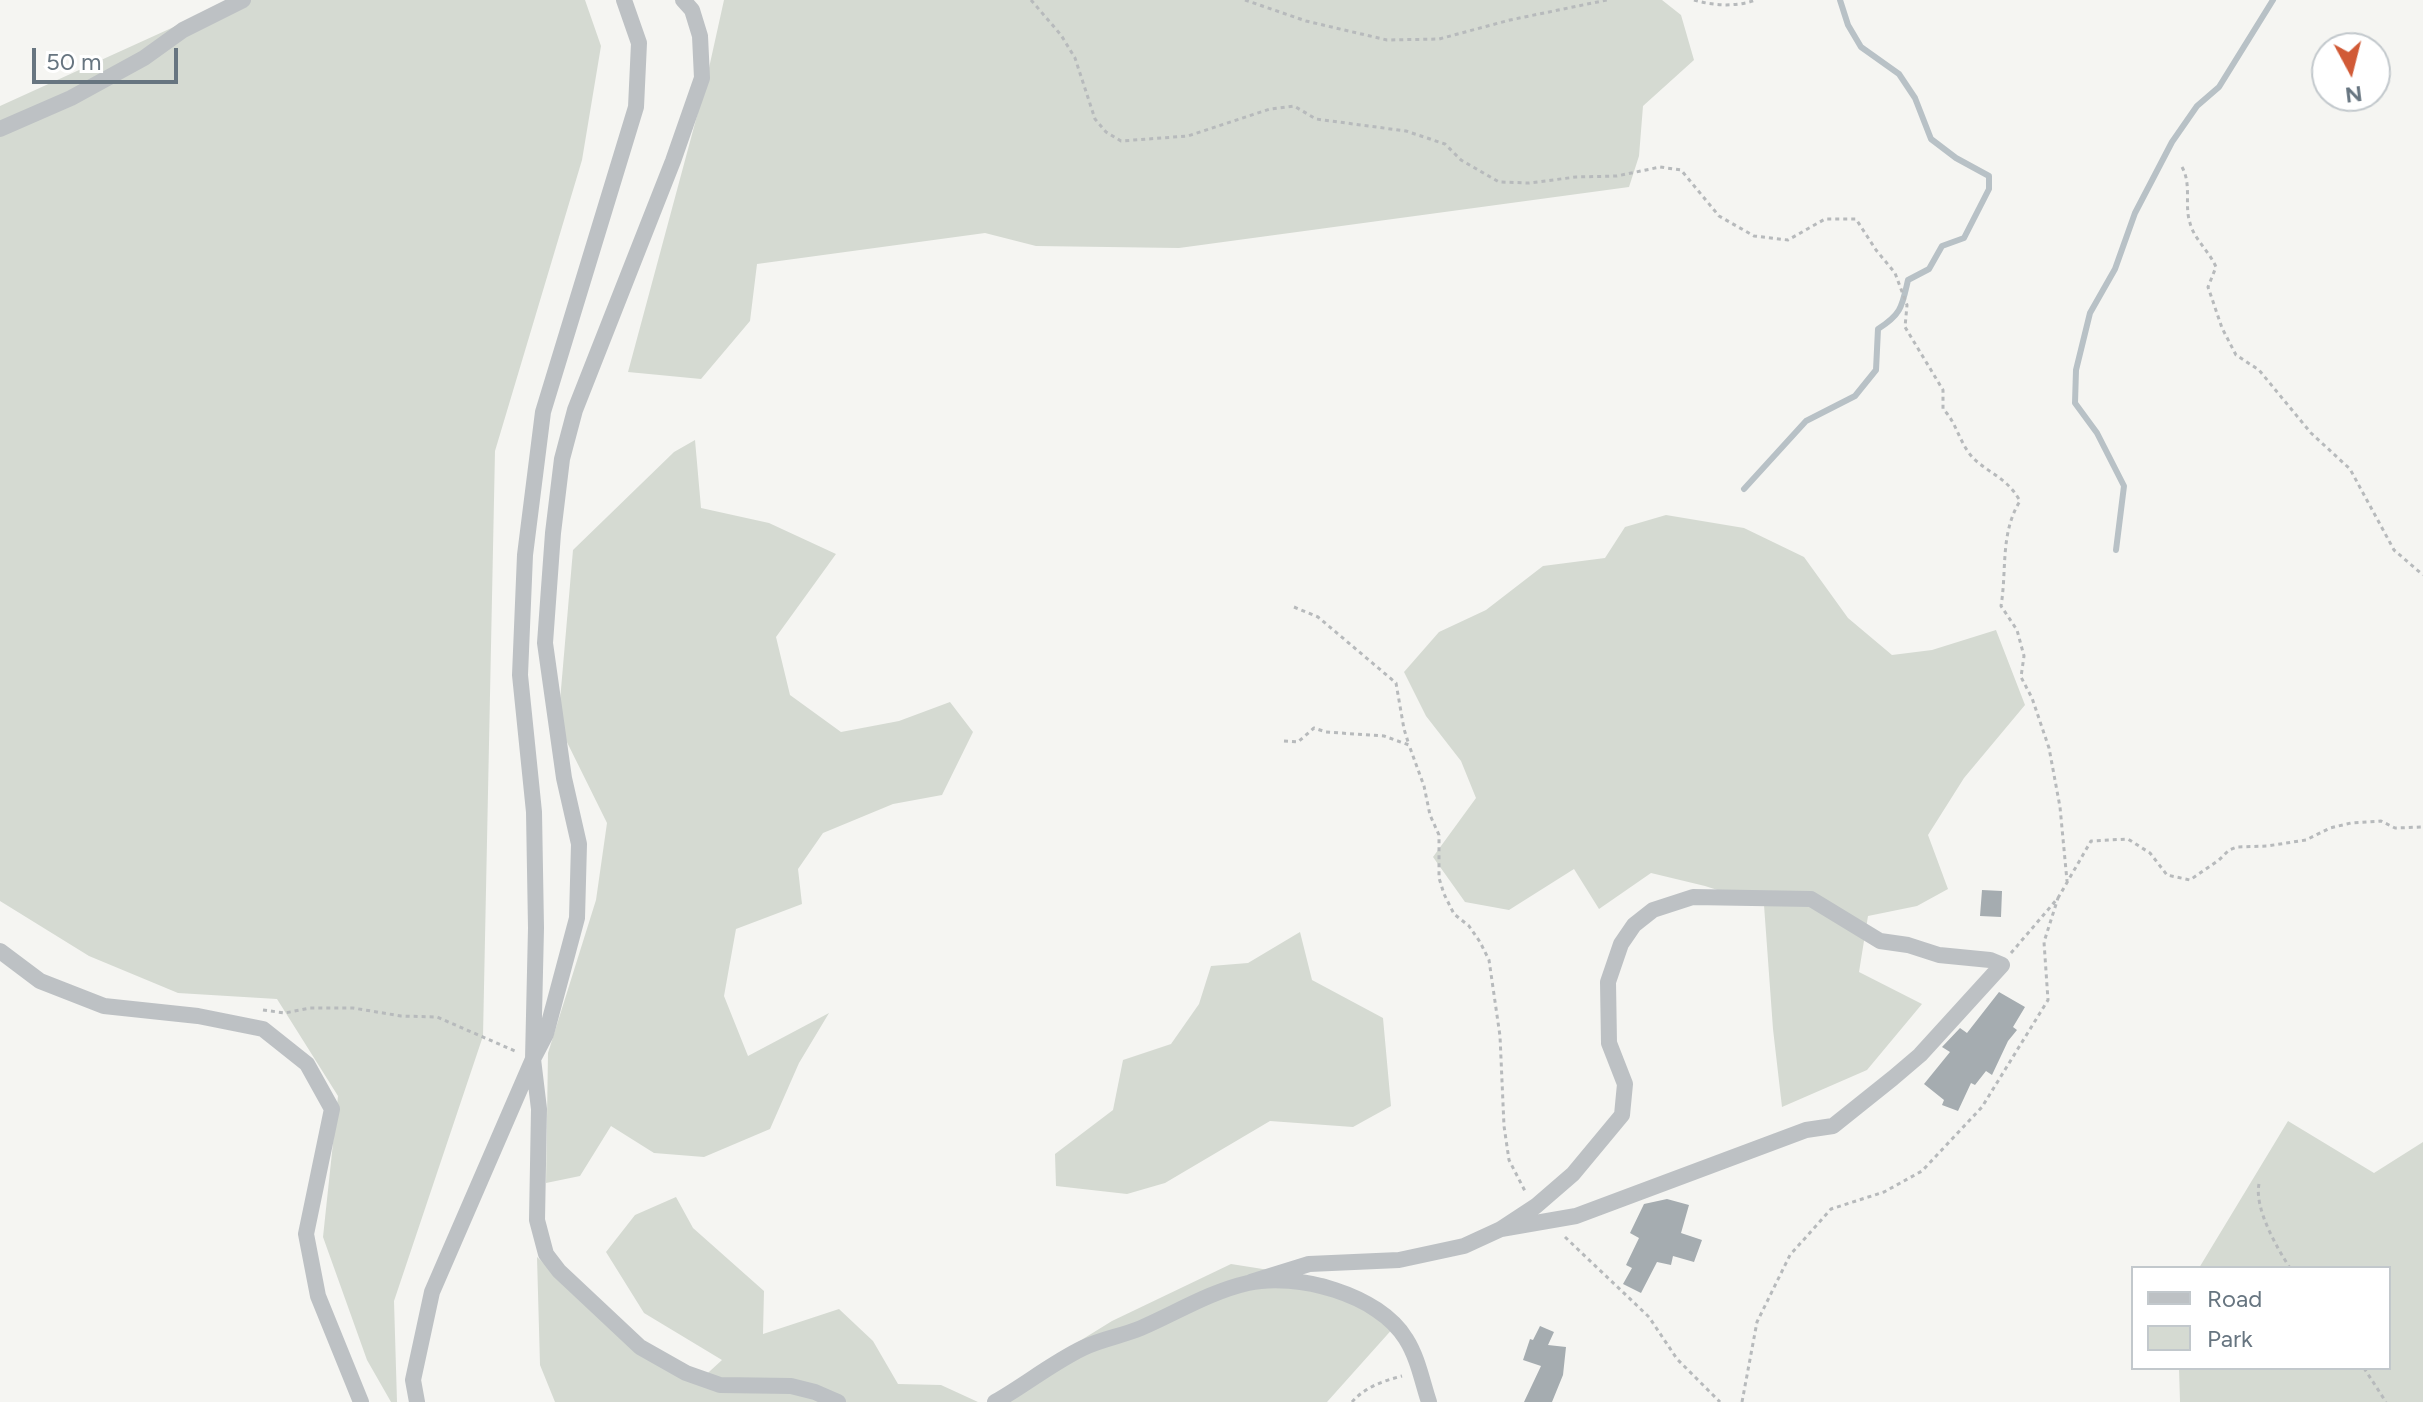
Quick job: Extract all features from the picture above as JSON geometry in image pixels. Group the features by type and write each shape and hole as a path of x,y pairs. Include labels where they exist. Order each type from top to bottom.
{"street":[{"path":"0,129 71,98 144,58 183,30 243,0"},
{"path":"624,0 639,43 636,107 543,412 525,555 520,675 534,812 533,1059 539,1109 537,1220 546,1254 559,1271 640,1347 686,1373 720,1385 791,1386 838,1402"},
{"path":"417,1402 413,1380 432,1292 546,1034 577,918 579,844 564,778 545,643 553,533 562,459 575,410 673,161 702,78 700,36 692,10 683,0"},
{"path":"995,1402 1085,1347 1132,1331 1198,1301 1309,1264 1399,1260 1464,1246 1501,1229 1536,1206 1573,1174 1622,1115 1625,1084 1609,1043 1608,982 1621,944 1634,925 1653,910 1693,897 1811,899 1880,941 1908,945 1939,955 1990,960 2002,965 1920,1055 1833,1126 1806,1130 1576,1216 1501,1229"},
{"path":"0,951 40,981 104,1006 198,1016 263,1029 307,1064 332,1109 306,1234 318,1296 361,1402"},
{"path":"1251,1282 1302,1282 1353,1295 1387,1317 1405,1336 1429,1402"}],"path":[{"path":"1031,0 1061,35 1075,58 1095,119 1106,132 1121,141 1188,136 1270,109 1294,106 1316,119 1406,131 1445,144 1461,160 1499,182 1529,183 1617,176 1660,167 1681,170 1719,216 1754,236 1788,240 1825,219 1856,219 1895,273 1907,305 1905,327 1935,374 1943,390 1943,409 1954,420 1969,454 2013,489 2020,501 2012,513 2006,534 2006,579 2001,606 2017,630 2024,656 2021,677 2032,698 2049,748 2060,807 2067,881"},
{"path":"1245,0 1306,21 1387,40 1439,39 1510,20 1607,0"},
{"path":"1694,0 1742,5 1756,0"},
{"path":"2182,167 2187,176 2190,223 2210,252 2216,267 2208,287 2222,328 2236,355 2259,370 2311,433 2350,469 2394,550 2423,575"},
{"path":"1294,607 1318,617 1396,683 1409,745 1439,835 1439,878 1444,894 1454,914 1469,926 1489,960 1500,1036 1504,1126 1509,1160 1520,1185 1536,1206"},
{"path":"1284,741 1298,742 1314,728 1326,732 1384,736 1409,745"},
{"path":"1742,1402 1757,1322 1790,1255 1831,1209 1884,1192 1922,1171 1982,1107 2048,1000 2044,942 2058,898 2091,841 2128,839 2150,853 2167,875 2190,880 2237,847 2306,840 2330,828 2351,823 2381,821 2395,828 2423,827"},
{"path":"2002,965 2058,898"},
{"path":"259,1010 285,1013 310,1008 353,1008 401,1016 437,1017 533,1059"},
{"path":"2259,1184 2257,1195 2277,1247 2289,1266"},
{"path":"1546,1221 1649,1317 1677,1359 1720,1402"},
{"path":"1352,1402 1361,1392 1385,1380 1410,1374 1418,1365"},
{"path":"2365,1370 2386,1402"}],"green space":[{"path":"233,0 585,0 601,46 582,160 495,451 483,1036 394,1301 397,1402 391,1402 367,1360 323,1237 338,1096 277,999 178,993 89,956 0,901 0,106"},
{"path":"724,0 1662,0 1681,15 1694,60 1643,106 1639,156 1629,187 1179,248 1036,246 985,233 757,264 750,321 701,379 628,372 705,86"},
{"path":"695,440 701,508 769,523 836,554 776,637 790,695 841,732 899,721 950,702 973,732 942,795 893,804 823,833 798,869 802,904 736,929 724,996 748,1056 829,1013 799,1063 770,1129 704,1157 654,1153 611,1126 580,1176 546,1183 548,1053 596,900 607,823 558,724 573,550 674,452"},
{"path":"1666,515 1744,528 1804,557 1848,618 1892,655 1932,650 1996,630 2025,705 1964,778 1928,835 1948,889 1917,906 1868,916 1859,972 1922,1004 1867,1070 1782,1107 1764,905 1651,873 1599,909 1574,869 1509,910 1465,902 1433,857 1476,798 1461,761 1426,716 1404,672 1439,632 1486,610 1543,566 1605,558 1625,527"},
{"path":"1300,932 1312,980 1383,1018 1391,1106 1353,1127 1270,1121 1165,1183 1127,1194 1056,1186 1055,1154 1113,1110 1123,1060 1171,1044 1199,1004 1211,966 1248,963"},
{"path":"2288,1121 2374,1173 2423,1142 2423,1402 2180,1402 2179,1370 2391,1370 2391,1266 2200,1266"},
{"path":"676,1197 693,1228 764,1291 763,1334 839,1309 873,1341 898,1384 941,1385 978,1402 555,1402 540,1365 537,1257 638,1350 698,1382 722,1360 644,1313 606,1252 635,1215"},
{"path":"1231,1264 1326,1279 1395,1326 1327,1402 992,1402 1044,1363 1112,1321"}],"building":[{"path":"1982,890 2002,891 2001,917 1980,916"},
{"path":"1999,992 2025,1007 2013,1027 2017,1030 2008,1041 1992,1075 1986,1071 1975,1085 1971,1083 1958,1111 1942,1105 1944,1100 1924,1084 1950,1052 1942,1047 1960,1028 1967,1033"},
{"path":"1667,1199 1689,1205 1681,1233 1702,1240 1694,1262 1673,1256 1671,1265 1657,1262 1641,1293 1623,1284 1632,1268 1626,1265 1639,1238 1630,1233 1644,1204"},
{"path":"1540,1326 1554,1332 1548,1345 1566,1347 1563,1375 1552,1402 1524,1402 1541,1366 1523,1360 1530,1339 1533,1340"}],"waterway":[{"path":"1744,489 1806,421 1855,396 1876,370 1878,329 1900,309 1908,280 1929,269 1942,246 1964,238 1989,189 1989,176 1956,158 1931,139 1915,98 1899,74 1861,47 1848,25 1840,0"},
{"path":"2116,550 2124,486 2097,433 2075,403 2076,370 2090,313 2115,269 2135,213 2172,142 2197,106 2219,87 2273,0"}]}
